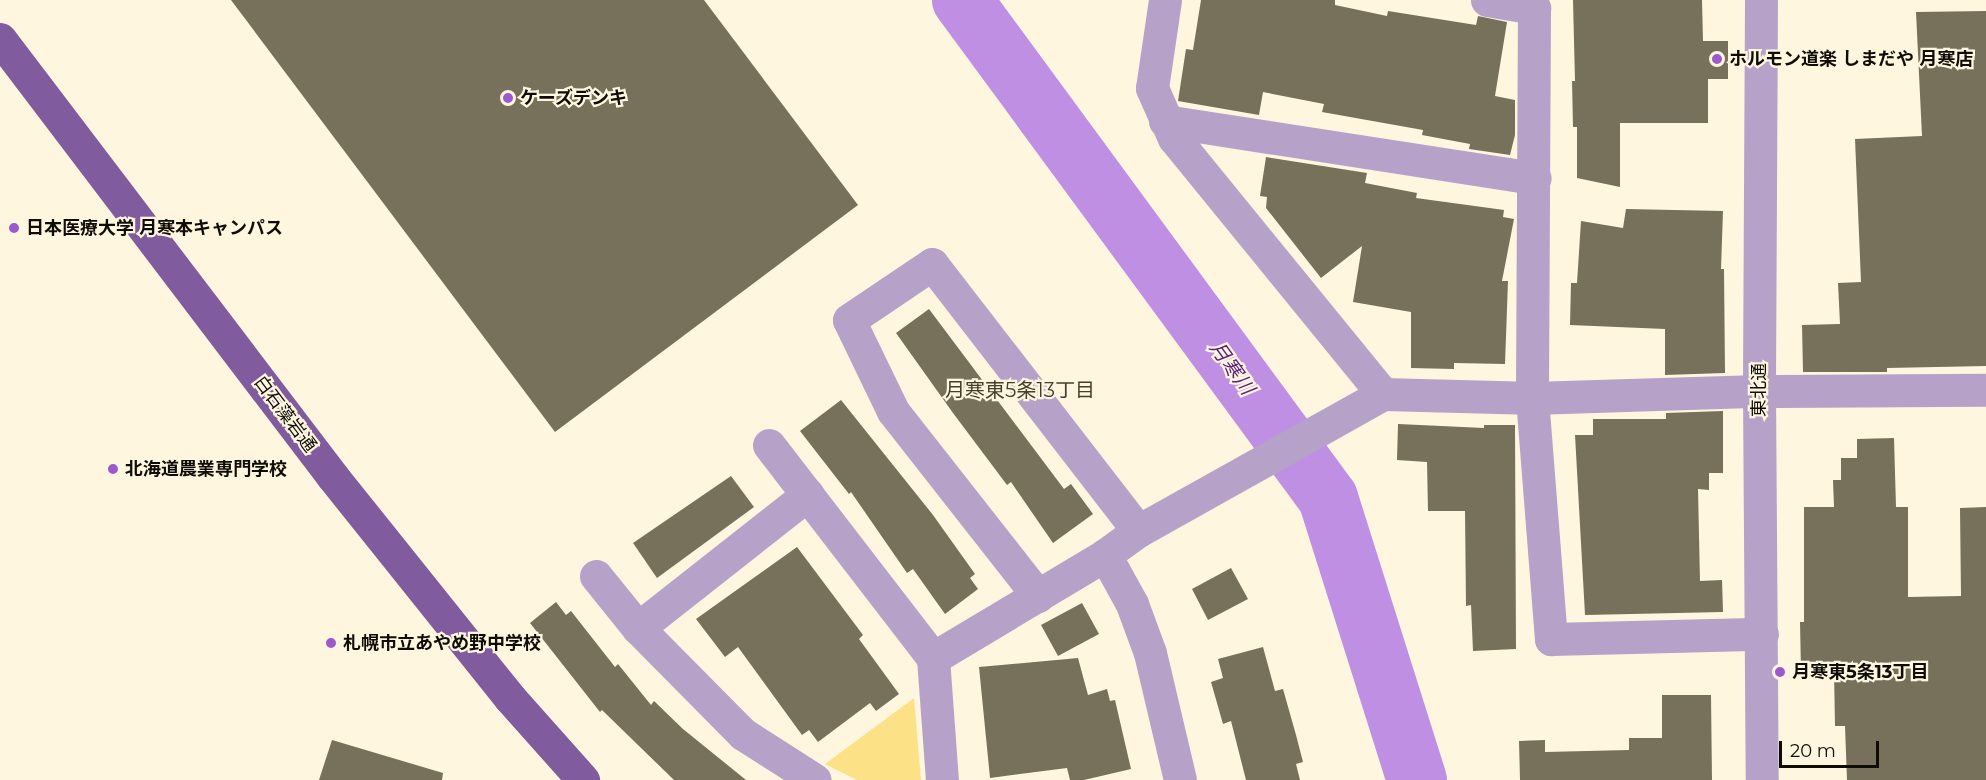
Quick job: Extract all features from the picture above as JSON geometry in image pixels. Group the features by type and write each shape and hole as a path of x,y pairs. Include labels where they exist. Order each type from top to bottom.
{"main road":[{"name":"白石藻岩通","path":"0,39 333,477 510,698 583,780"}],"street":[{"path":"1166,0 1152,88 1174,138 1383,394"},
{"path":"1487,0 1534,8 1535,178 1532,398 1551,639 1762,634"},
{"name":"東北通","path":"1761,0 1759,391 1762,780"},
{"path":"1165,121 1535,178"},
{"path":"1038,596 893,411 849,320 932,264 1138,531"},
{"path":"933,658 1106,555 1138,531 1208,494 1383,394 1532,398 1759,391 1986,390"},
{"path":"769,445 933,658 942,780"},
{"path":"638,628 808,494"},
{"path":"1106,555 1132,604 1150,653 1180,780"},
{"path":"596,576 638,628 743,734 815,780"}],"shaded area":[{"path":"914,698 921,780 857,780 825,764"}],"building":[{"path":"231,0 704,0 858,205 555,432"},
{"path":"1201,0 1335,0 1335,5 1387,16 1388,11 1476,25 1478,16 1507,22 1495,96 1515,100 1515,135 1510,155 1469,149 1470,144 1422,135 1423,130 1322,112 1324,104 1263,92 1259,115 1178,101 1186,49 1193,50"},
{"path":"1573,0 1702,0 1703,41 1728,41 1728,79 1708,79 1708,123 1620,123 1620,187 1577,178 1577,127 1573,127 1572,81 1575,81"},
{"path":"1986,11 1986,366 1887,368 1887,372 1803,372 1802,325 1840,324 1838,283 1861,282 1855,139 1922,136 1916,12"},
{"path":"1266,157 1367,173 1365,183 1417,193 1416,198 1504,210 1503,217 1514,219 1502,281 1508,281 1505,364 1454,363 1454,369 1411,368 1411,312 1353,302 1362,246 1321,278 1266,208 1267,197 1260,196"},
{"path":"1626,209 1723,211 1721,269 1724,269 1725,373 1665,375 1665,329 1570,325 1571,283 1577,283 1581,221 1623,228"},
{"path":"929,309 1064,489 1071,484 1093,514 1053,543 1011,482 1007,485 896,333"},
{"path":"841,400 933,515 975,574 970,578 978,589 945,614 913,569 907,573 851,492 849,494 800,431"},
{"path":"1723,411 1723,473 1709,473 1709,490 1698,489 1700,581 1722,580 1723,612 1585,615 1575,435 1593,435 1593,419 1666,419 1666,413"},
{"path":"1398,424 1484,428 1484,425 1515,425 1516,649 1473,651 1471,605 1466,606 1465,511 1428,511 1427,462 1397,460"},
{"path":"1894,438 1896,507 1908,507 1908,597 1961,596 1960,508 1986,507 1986,780 1847,780 1845,726 1835,726 1834,672 1801,672 1800,622 1804,622 1804,507 1834,507 1833,480 1841,480 1841,458 1857,458 1857,439"},
{"path":"731,476 754,507 657,578 633,543"},
{"path":"797,547 863,635 859,639 899,694 876,711 870,703 818,742 809,730 802,735 738,647 725,657 696,619"},
{"path":"1231,568 1248,599 1208,620 1192,589"},
{"path":"556,602 566,615 571,611 615,667 618,664 651,705 654,701 683,729 746,780 674,780 602,710 600,712 530,623"},
{"path":"1082,603 1099,634 1058,656 1041,625"},
{"path":"1263,647 1275,691 1283,689 1296,735 1303,762 1296,764 1300,780 1246,780 1231,721 1223,724 1211,682 1223,678 1218,659"},
{"path":"1078,658 1088,695 1107,689 1110,701 1115,700 1131,769 1084,780 1070,780 1067,768 990,778 979,667"},
{"path":"1662,695 1711,695 1712,780 1520,780 1519,741 1545,740 1545,752 1629,750 1629,738 1662,738"},
{"path":"332,740 443,773 442,780 319,780"}],"waterway":[{"name":"月寒川","path":"962,0 1328,498 1417,780"}],"place":[{"name":"ホルモン道楽 しまだや 月寒店","path":"1717,59"},
{"name":"ケーズデンキ","path":"508,98"},
{"name":"日本医療大学 月寒本キャンパス","path":"14,228"},
{"name":"北海道農業専門学校","path":"113,469"},
{"name":"札幌市立あやめ野中学校","path":"331,643"},
{"name":"月寒東5条13丁目","path":"1780,672"}],"district":[{"name":"月寒東5条13丁目","path":"1020,390"}]}
